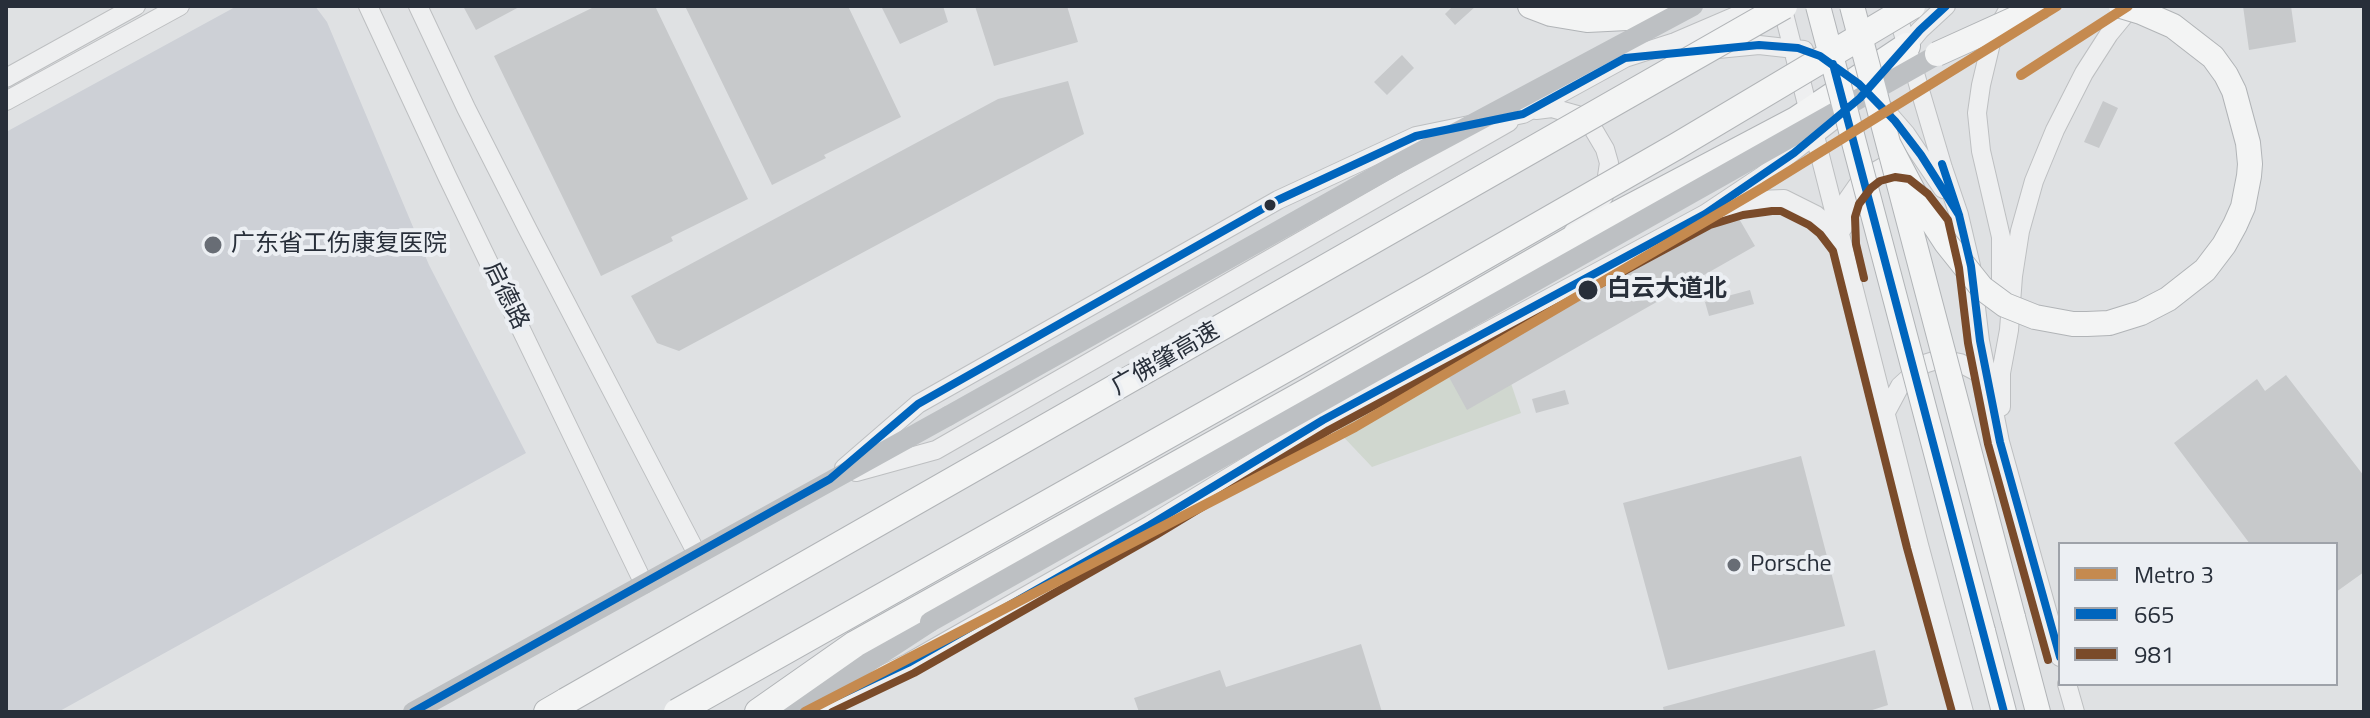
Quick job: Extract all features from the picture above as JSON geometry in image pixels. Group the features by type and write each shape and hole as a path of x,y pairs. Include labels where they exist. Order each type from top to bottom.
{"highway":[{"path":"1530,6 1551,14 1587,20 1627,18 1680,6"},
{"name":"广佛肇高速","path":"556,707 1783,6"},
{"path":"1818,6 2004,712"},
{"path":"1852,6 2038,712"},
{"path":"677,712 1677,146 1912,6"},
{"path":"1937,54 2043,6"},
{"path":"1889,145 1918,200 1946,243 1982,288 2005,305 2035,317 2087,324 2109,323 2141,313 2168,299 2213,261 2235,225 2243,207 2249,176 2248,143 2234,91 2213,57 2173,26 2121,6"},
{"path":"758,712 855,644 1310,390 1556,248 1796,120 1907,46"},
{"path":"769,712 930,622"}],"main road":[{"path":"413,712 1392,167 1695,6"},
{"path":"792,712 930,622 2023,6"}],"street":[{"path":"6,78 136,6"},
{"path":"6,101 180,6"},
{"name":"启德路","path":"368,6 644,584"},
{"name":"启德路","path":"418,6 486,148 697,554"},
{"path":"830,479 936,450 1625,58 1695,6"},
{"path":"1625,58 1675,42 1759,6"},
{"path":"1783,6 1885,414 1964,712"},
{"path":"1895,6 1959,215 1994,375 2000,442 2058,650"},
{"path":"804,712 908,663 1150,525 1323,420 1705,214 1762,176 1848,108 1946,6"},
{"path":"1994,375 2001,237 1981,151 1977,113 1992,39 2010,6"},
{"path":"1994,375 2009,330 2010,299 2020,231 2034,181 2084,73 2132,6"},
{"path":"1625,58 1759,45 1798,48 1820,56 1859,84 1895,121 1959,215"},
{"path":"830,479 918,404 1278,200 1416,136 1552,108 1577,115 1592,127 1609,163 1604,196 1586,220 1556,248"},
{"path":"1844,246 1843,215 1848,199 1862,179 1883,167 1914,168 1937,186 1959,215"},
{"path":"1705,214 1749,201 1784,199 1816,215 1844,246"},
{"path":"1885,414 1900,386 1924,364 1940,359 1994,375"},
{"path":"2068,686 2075,712"}],"shaded area":[{"path":"237,6 315,6 327,22 429,265 526,453 58,712 6,712 6,132"},
{"path":"1497,342 1521,413 1372,467 1335,428"}],"building":[{"path":"463,6 521,6 476,30"},
{"path":"596,6 655,6 748,199 671,237 673,241 601,276 494,56"},
{"path":"685,6 848,6 901,117 772,185"},
{"path":"881,6 943,6 948,22 900,44"},
{"path":"975,6 1067,6 1078,42 994,66"},
{"path":"1453,6 1476,6 1455,25 1445,14"},
{"path":"2243,6 2291,6 2296,42 2249,50"},
{"path":"1402,55 1414,68 1387,95 1374,82"},
{"path":"1068,81 1084,134 679,351 657,343 631,296 998,99"},
{"path":"2103,101 2118,108 2099,148 2084,142"},
{"name":"白云大道北","path":"1738,217 1755,246 1467,410 1444,368 1719,219"},
{"path":"1750,290 1754,304 1709,316 1705,302"},
{"path":"2286,375 2364,476 2364,572 2338,591 2338,542 2248,542 2174,443 2257,379 2265,391"},
{"path":"1565,390 1569,404 1536,413 1532,399"},
{"name":"Porsche","path":"1801,456 1845,626 1668,670 1623,503"},
{"path":"1361,644 1382,712 1139,712 1134,698 1220,670 1226,687"},
{"path":"1875,650 1888,705 1866,712 1664,712 1663,707"}],"metro line":[{"name":"3","path":"805,712 1355,427 1764,187 2057,6"},
{"name":"3","path":"2021,75 2128,6"}],"transit line":[{"name":"665","path":"804,712 908,663 1150,525 1323,420 1705,214 1794,153 1860,98 1920,30 1946,6"},
{"name":"665","path":"413,712 830,479 918,404 1278,200 1416,136 1523,114 1625,58 1759,45 1798,48 1820,56 1859,84 1895,121 1959,215"},
{"name":"665","path":"1833,64 2004,712"},
{"name":"665","path":"1942,164 1959,215 1971,266 1980,341 2000,442 2058,650"},
{"name":"981","path":"1864,278 1856,244 1855,217 1859,204 1880,181 1895,177 1909,179 1928,194 1948,220 1988,444 2048,660"},
{"name":"981","path":"832,712 914,673 1156,535 1329,430 1710,225 1743,215 1772,211 1781,211 1809,225 1833,251 1907,548 1952,712"}],"place":[{"name":"广东省工伤康复医院","path":"213,245"},
{"name":"白云大道北","path":"1588,290"},
{"name":"Porsche","path":"1734,565"}]}
